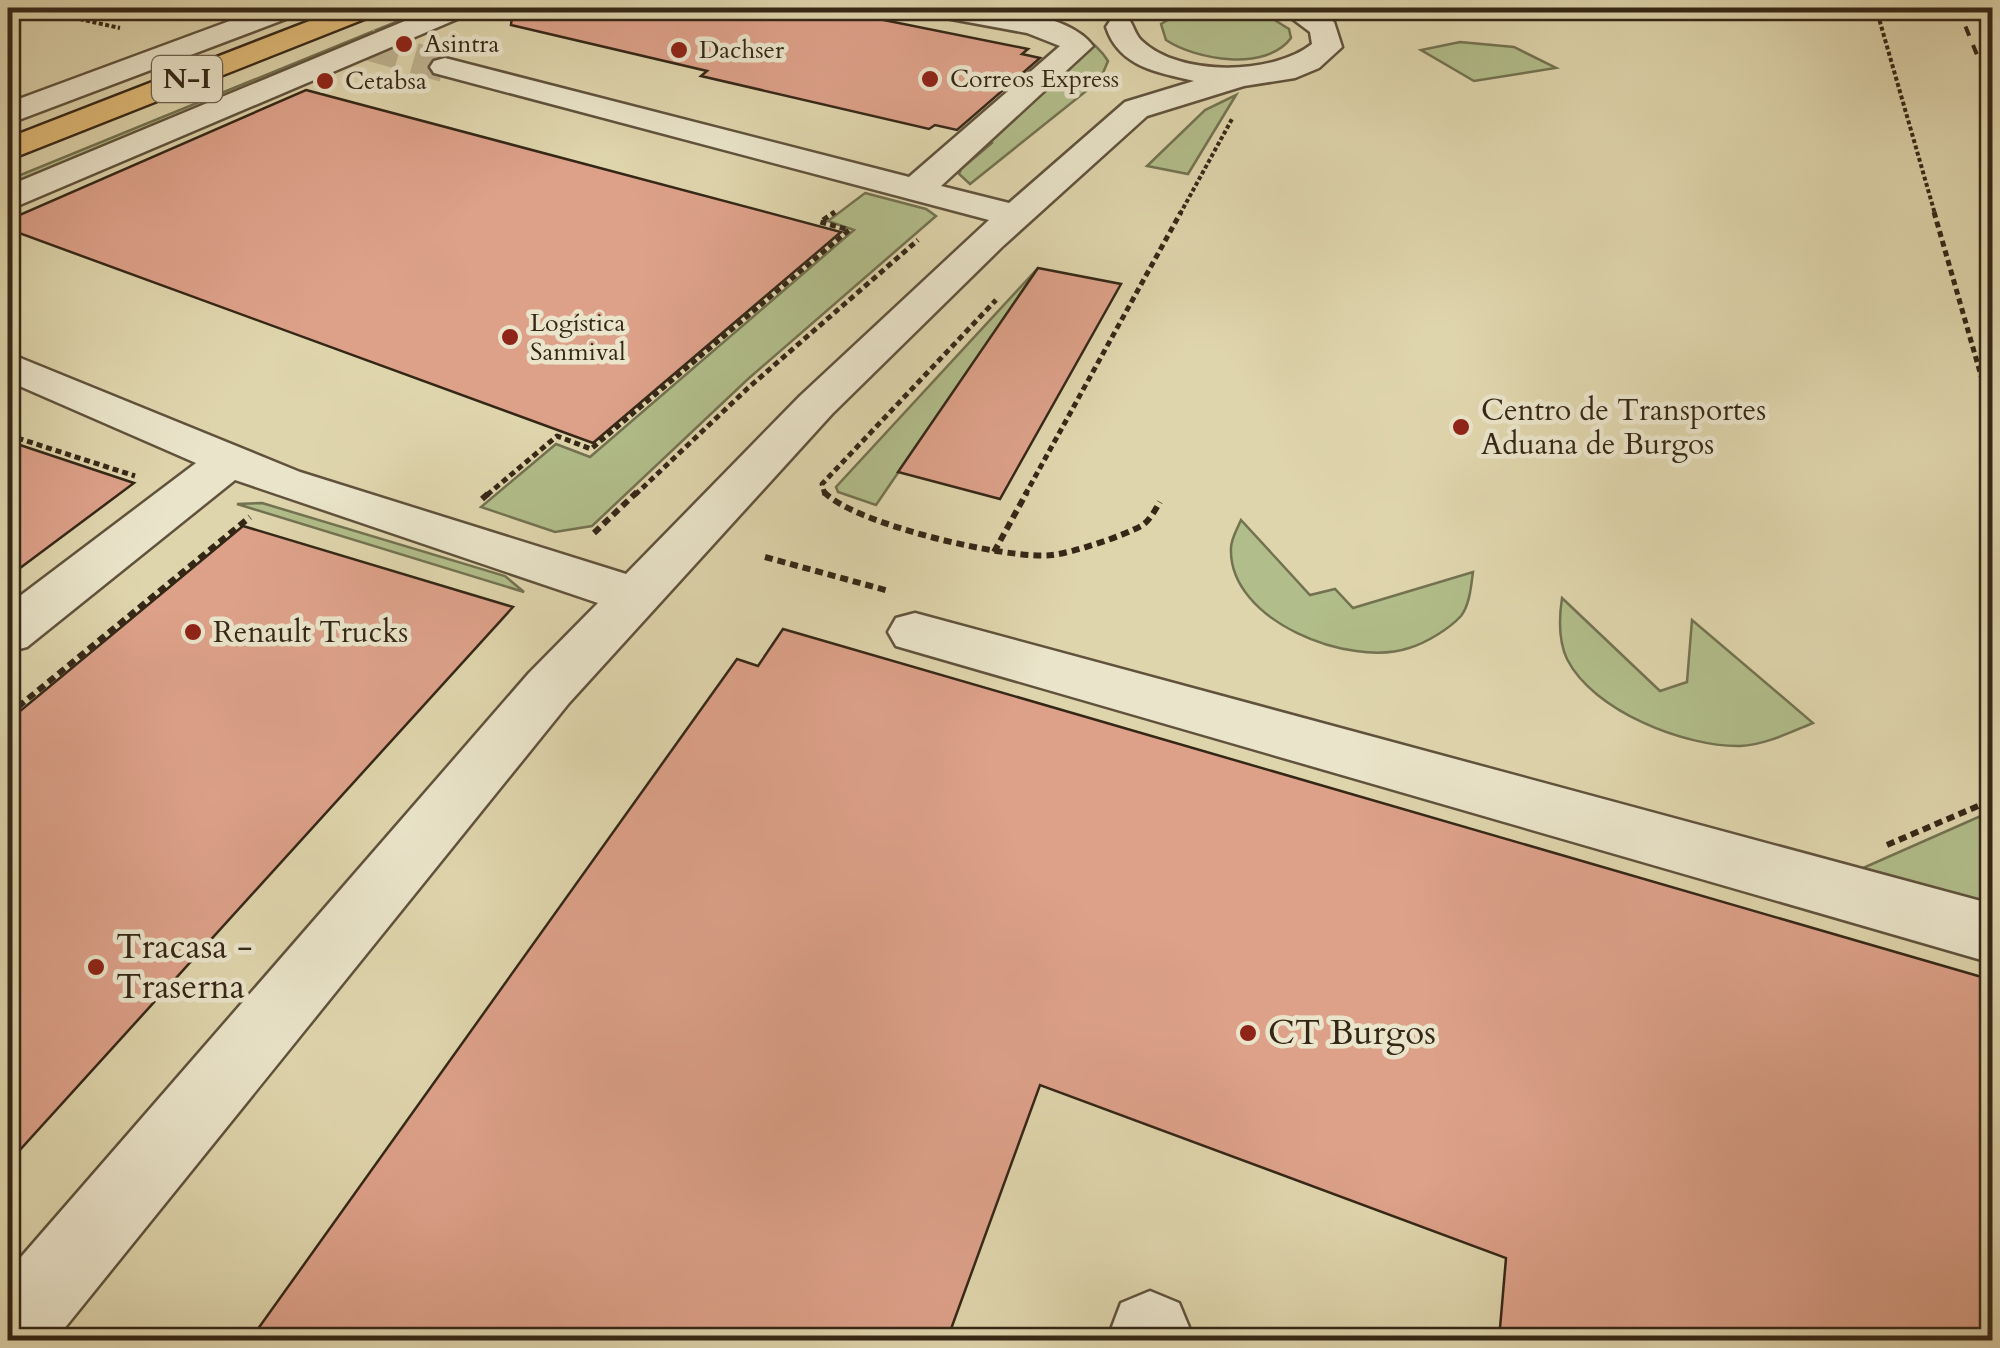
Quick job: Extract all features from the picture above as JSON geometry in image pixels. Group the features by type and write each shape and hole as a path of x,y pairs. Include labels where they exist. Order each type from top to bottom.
{"highway":[{"name":"N-I","path":"8,129 322,8"},
{"name":"N-I","path":"8,150 367,8"}],"street":[{"path":"8,114 289,8"},
{"path":"8,166 401,8"},
{"path":"8,198 382,49 459,8"},
{"path":"917,189 1078,46 1072,38 1050,30 934,8"},
{"path":"1038,8 1131,29 1182,70 1243,76"},
{"path":"8,1334 549,688 816,404 1136,109 1243,76 1289,70 1319,56 1328,38 1316,19 1299,9"},
{"path":"1131,29 1140,76 1136,109"},
{"path":"445,67 1016,216"},
{"path":"8,80 68,91"},
{"path":"8,366 283,483 635,596"},
{"path":"8,633 228,462"},
{"path":"915,632 1992,934"}],"path":[{"path":"29,8 122,28"},
{"path":"1876,8 1992,414"},
{"path":"994,552 1235,112"},
{"path":"480,500 557,436 592,449 849,230 820,222 848,200"},
{"path":"601,530 748,388 963,202"},
{"path":"1002,293 822,484 824,494 844,510 994,552 1053,556 1144,524 1160,502"},
{"path":"8,435 146,480"},
{"path":"8,716 250,517"}],"green space":[{"path":"430,8 445,8 8,191 8,180"},
{"path":"952,8 1016,13 1060,25 1096,46 1108,61 1100,80 970,184 959,174 961,169 992,143 988,139 1087,52 1089,45"},
{"path":"1202,8 1265,14 1289,29 1291,38 1280,49 1248,59 1212,57 1166,40 1161,24 1183,11"},
{"path":"1460,42 1514,47 1556,68 1474,81 1421,50"},
{"path":"1236,95 1188,174 1147,166 1205,110"},
{"path":"865,193 926,209 936,216 748,379 592,526 555,532 481,507 556,444 590,457 854,230 828,221"},
{"path":"1038,268 876,505 838,492 836,487"},
{"path":"262,503 505,576 524,592 237,504"},
{"path":"1241,520 1310,595 1335,589 1353,608 1473,572 1470,595 1461,616 1444,631 1409,648 1356,651 1326,644 1270,617 1249,597 1235,574 1231,548"},
{"path":"1562,598 1660,691 1687,682 1692,620 1813,723 1768,741 1740,746 1693,740 1643,722 1597,695 1567,659 1560,629"},
{"path":"1992,811 1992,904 1863,868"}],"building":[{"path":"513,8 824,8 1028,49 1022,54 1040,58 957,130 935,125 929,129 701,76 707,71 511,25"},
{"name":"Logística Sanmival","path":"306,90 841,232 593,443 8,229 8,220"},
{"path":"1038,268 1121,284 1000,499 898,472"},
{"path":"8,441 134,483 8,577"},
{"name":"Tracasa - Traserna","path":"243,526 513,607 8,1163 8,721"},
{"name":"CT Burgos","path":"783,629 1992,980 1992,1340 1499,1340 1506,1258 1040,1085 947,1340 250,1340 737,659 758,666"}],"tunnel":[{"path":"369,45 445,67"}],"railway":[{"path":"1958,8 1992,92"},
{"path":"1975,8 1992,48"}],"place":[{"name":"Asintra","path":"404,44"},
{"name":"Dachser","path":"679,50"},
{"name":"Correos Express","path":"930,79"},
{"name":"Cetabsa","path":"325,81"},
{"name":"Logística Sanmival","path":"510,337"},
{"name":"Centro de Transportes Aduana de Burgos","path":"1461,427"},
{"name":"Renault Trucks","path":"193,632"},
{"name":"Tracasa - Traserna","path":"96,967"},
{"name":"CT Burgos","path":"1248,1033"}]}
